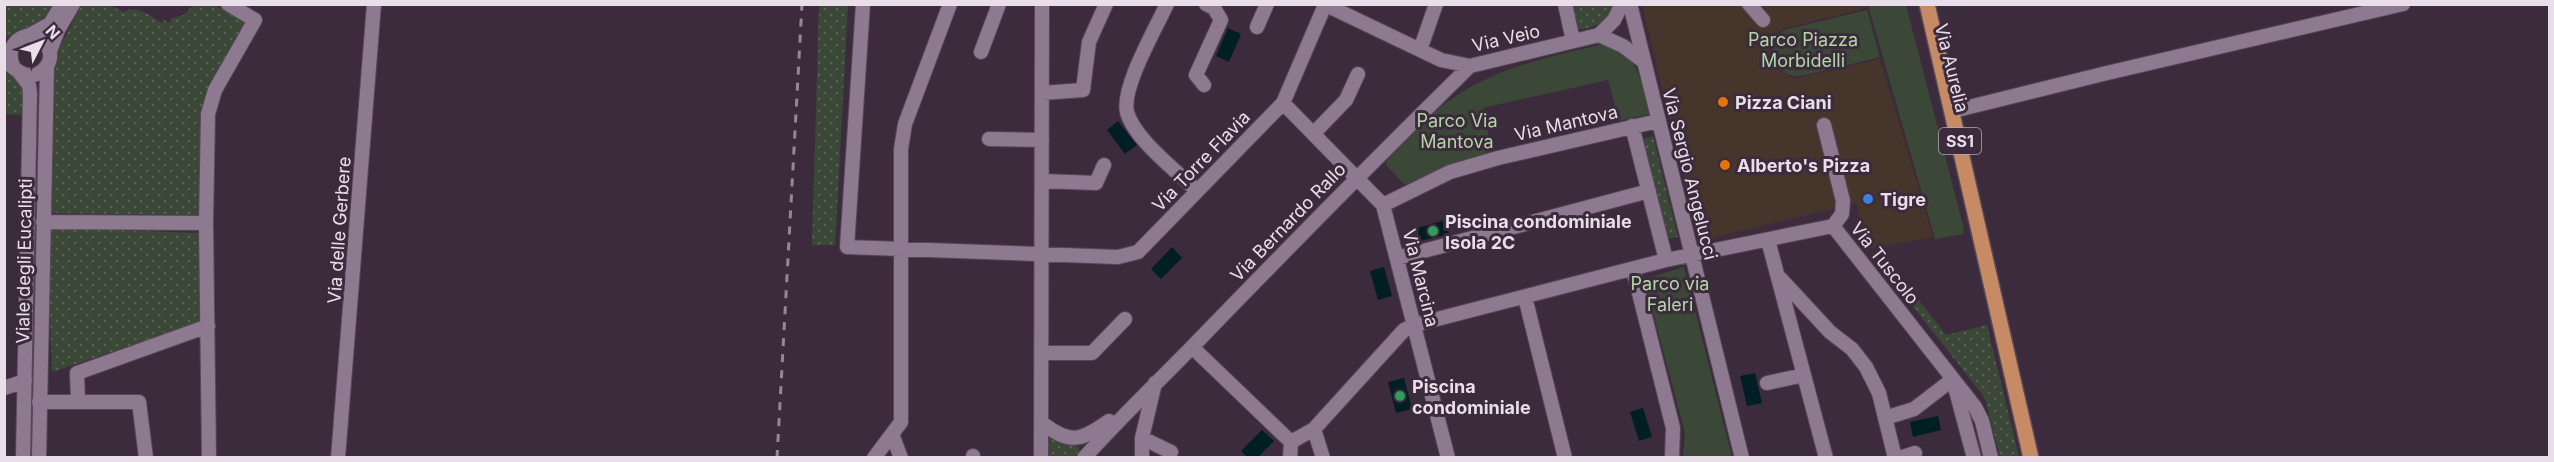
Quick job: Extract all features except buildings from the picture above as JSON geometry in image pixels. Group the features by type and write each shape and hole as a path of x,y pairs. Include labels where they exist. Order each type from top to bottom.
{"main road":[{"name":"Via Aurelia","path":"1920,6 1941,63 1953,111 2031,458"},
{"name":"Via Aurelia","path":"1920,6 1968,215 1989,278"}],"street":[{"path":"62,4 50,24 10,43 12,66 31,75 37,74 47,66 58,30 73,4"},
{"path":"209,458 206,223 208,114 215,90 255,20 228,4"},
{"name":"Via delle Gerbere","path":"338,458 374,4"},
{"name":"Via Torre Flavia","path":"863,4 847,247 1128,256 1138,252 1283,103 1325,5"},
{"path":"876,454 901,422 901,149 905,124 950,4"},
{"path":"981,52 999,4"},
{"path":"1041,458 1042,4"},
{"path":"1042,93 1083,90 1089,42 1106,4"},
{"path":"1167,4 1130,83 1127,111 1138,133 1197,191"},
{"path":"1204,85 1196,75 1221,20 1214,8 1206,4"},
{"path":"1257,27 1267,4"},
{"path":"1420,50 1436,4"},
{"path":"1564,4 1573,41"},
{"path":"1622,4 1614,20 1599,35 1623,46 1643,62"},
{"name":"Via Sergio Angelucci","path":"1630,4 1742,458"},
{"path":"1749,4 1763,20"},
{"path":"1953,111 2403,4"},
{"name":"Via Veio","path":"1325,5 1442,60 1470,66 1599,35"},
{"path":"30,35 40,37 50,51"},
{"name":"Viale degli Eucalipti","path":"12,66 29,85 30,93 23,458"},
{"name":"Viale degli Eucalipti","path":"39,458 47,66"},
{"name":"Via Bernardo Rallo","path":"1084,458 1357,177 1470,66"},
{"path":"1314,133 1346,100 1358,75"},
{"name":"Via Marcina","path":"1283,103 1383,205 1448,458"},
{"name":"Via Mantova","path":"1383,205 1450,172 1498,158 1658,121"},
{"path":"1824,125 1843,201 1842,214 1833,226"},
{"path":"1632,126 1666,260"},
{"path":"989,139 1042,140"},
{"path":"1042,181 1096,183 1104,165"},
{"path":"1397,258 1648,191"},
{"path":"43,222 206,223"},
{"name":"Via Tuscolo","path":"1414,325 1666,260 1833,226 1980,417 1991,458"},
{"path":"1768,240 1826,458"},
{"path":"1633,269 1673,428 1671,458"},
{"path":"1778,276 1826,328 1855,352 1875,384 1895,458"},
{"path":"1525,297 1565,458"},
{"path":"1041,353 1092,353 1125,319"},
{"path":"1291,442 1314,429 1404,330 1414,325"},
{"path":"78,401 77,373 208,326"},
{"path":"1192,347 1291,442 1290,458"},
{"path":"1767,383 1804,375"},
{"path":"1885,418 1914,409 1953,379"},
{"name":"Via Tuscolo","path":"1953,379 1974,458"},
{"path":"4,387 25,381"},
{"path":"1142,458 1142,438 1155,383"},
{"path":"39,402 139,402 146,458"},
{"name":"Via Bernardo Rallo","path":"1041,422 1063,436 1079,438 1093,433 1133,405"},
{"path":"1314,429 1323,458"},
{"path":"892,434 901,458"},
{"path":"1142,438 1171,452"},
{"path":"1900,458 1915,453"}],"shaded area":[{"path":"1642,5 1866,5 1867,8 1782,29 1773,37 1770,52 1774,65 1794,79 1880,59 1933,237 1869,249 1856,203 1699,241"},
{"path":"1228,28 1241,34 1229,62 1216,56"},
{"path":"1118,121 1137,145 1125,154 1107,130"},
{"name":"Piscina condominiale Isola 2C","path":"1446,220 1449,234 1420,241 1417,228"},
{"path":"1172,247 1182,258 1161,279 1151,269"},
{"path":"1384,267 1392,296 1378,300 1370,271"},
{"path":"1755,373 1762,403 1747,406 1740,376"},
{"name":"Piscina condominiale","path":"1404,378 1412,409 1396,413 1388,382"},
{"path":"1643,408 1652,437 1639,441 1630,412"},
{"path":"1938,416 1941,430 1913,437 1910,422"},
{"path":"1262,430 1274,441 1258,457 1247,457 1241,451"}],"green space":[{"path":"5,5 55,5 38,24 5,38"},
{"path":"81,5 109,5 124,12 139,10 162,23 164,20 169,23 172,18 184,15 193,5 215,5 244,22 244,27 212,84 200,211 197,215 48,213 52,78 57,53"},
{"path":"819,5 848,5 835,245 812,245"},
{"path":"1571,5 1616,5 1609,16 1600,23 1576,30"},
{"path":"1868,5 1906,5 1964,229 1963,234 1935,239"},
{"name":"Parco Piazza Morbidelli","path":"1867,10 1880,57 1799,76 1787,74 1775,61 1773,46 1784,30"},
{"name":"Parco Via Mantova","path":"1599,45 1612,47 1630,59 1640,79 1649,114 1619,121 1608,80 1483,108 1492,151 1458,162 1412,185 1404,184 1386,165 1389,156 1396,148 1433,113 1476,84 1521,65"},
{"path":"4,65 25,88 23,115 5,114"},
{"path":"1653,136 1678,237 1667,239 1643,139"},
{"path":"52,228 201,233 204,321 52,372 47,233"},
{"name":"Parco via Faleri","path":"1684,267 1732,457 1683,457 1685,433 1644,279"},
{"path":"1896,271 1946,335 1987,325 2019,457 2000,457 1982,394 1889,276"},
{"path":"1053,437 1077,446 1080,450 1074,457 1047,457 1047,441"}],"railway":[{"path":"777,458 802,4"}],"place":[{"name":"Pizza Ciani","path":"1723,102"},
{"name":"Alberto's Pizza","path":"1725,165"},
{"name":"Tigre","path":"1868,199"},
{"name":"Piscina condominiale Isola 2C","path":"1433,231"},
{"name":"Piscina condominiale","path":"1400,396"}]}
